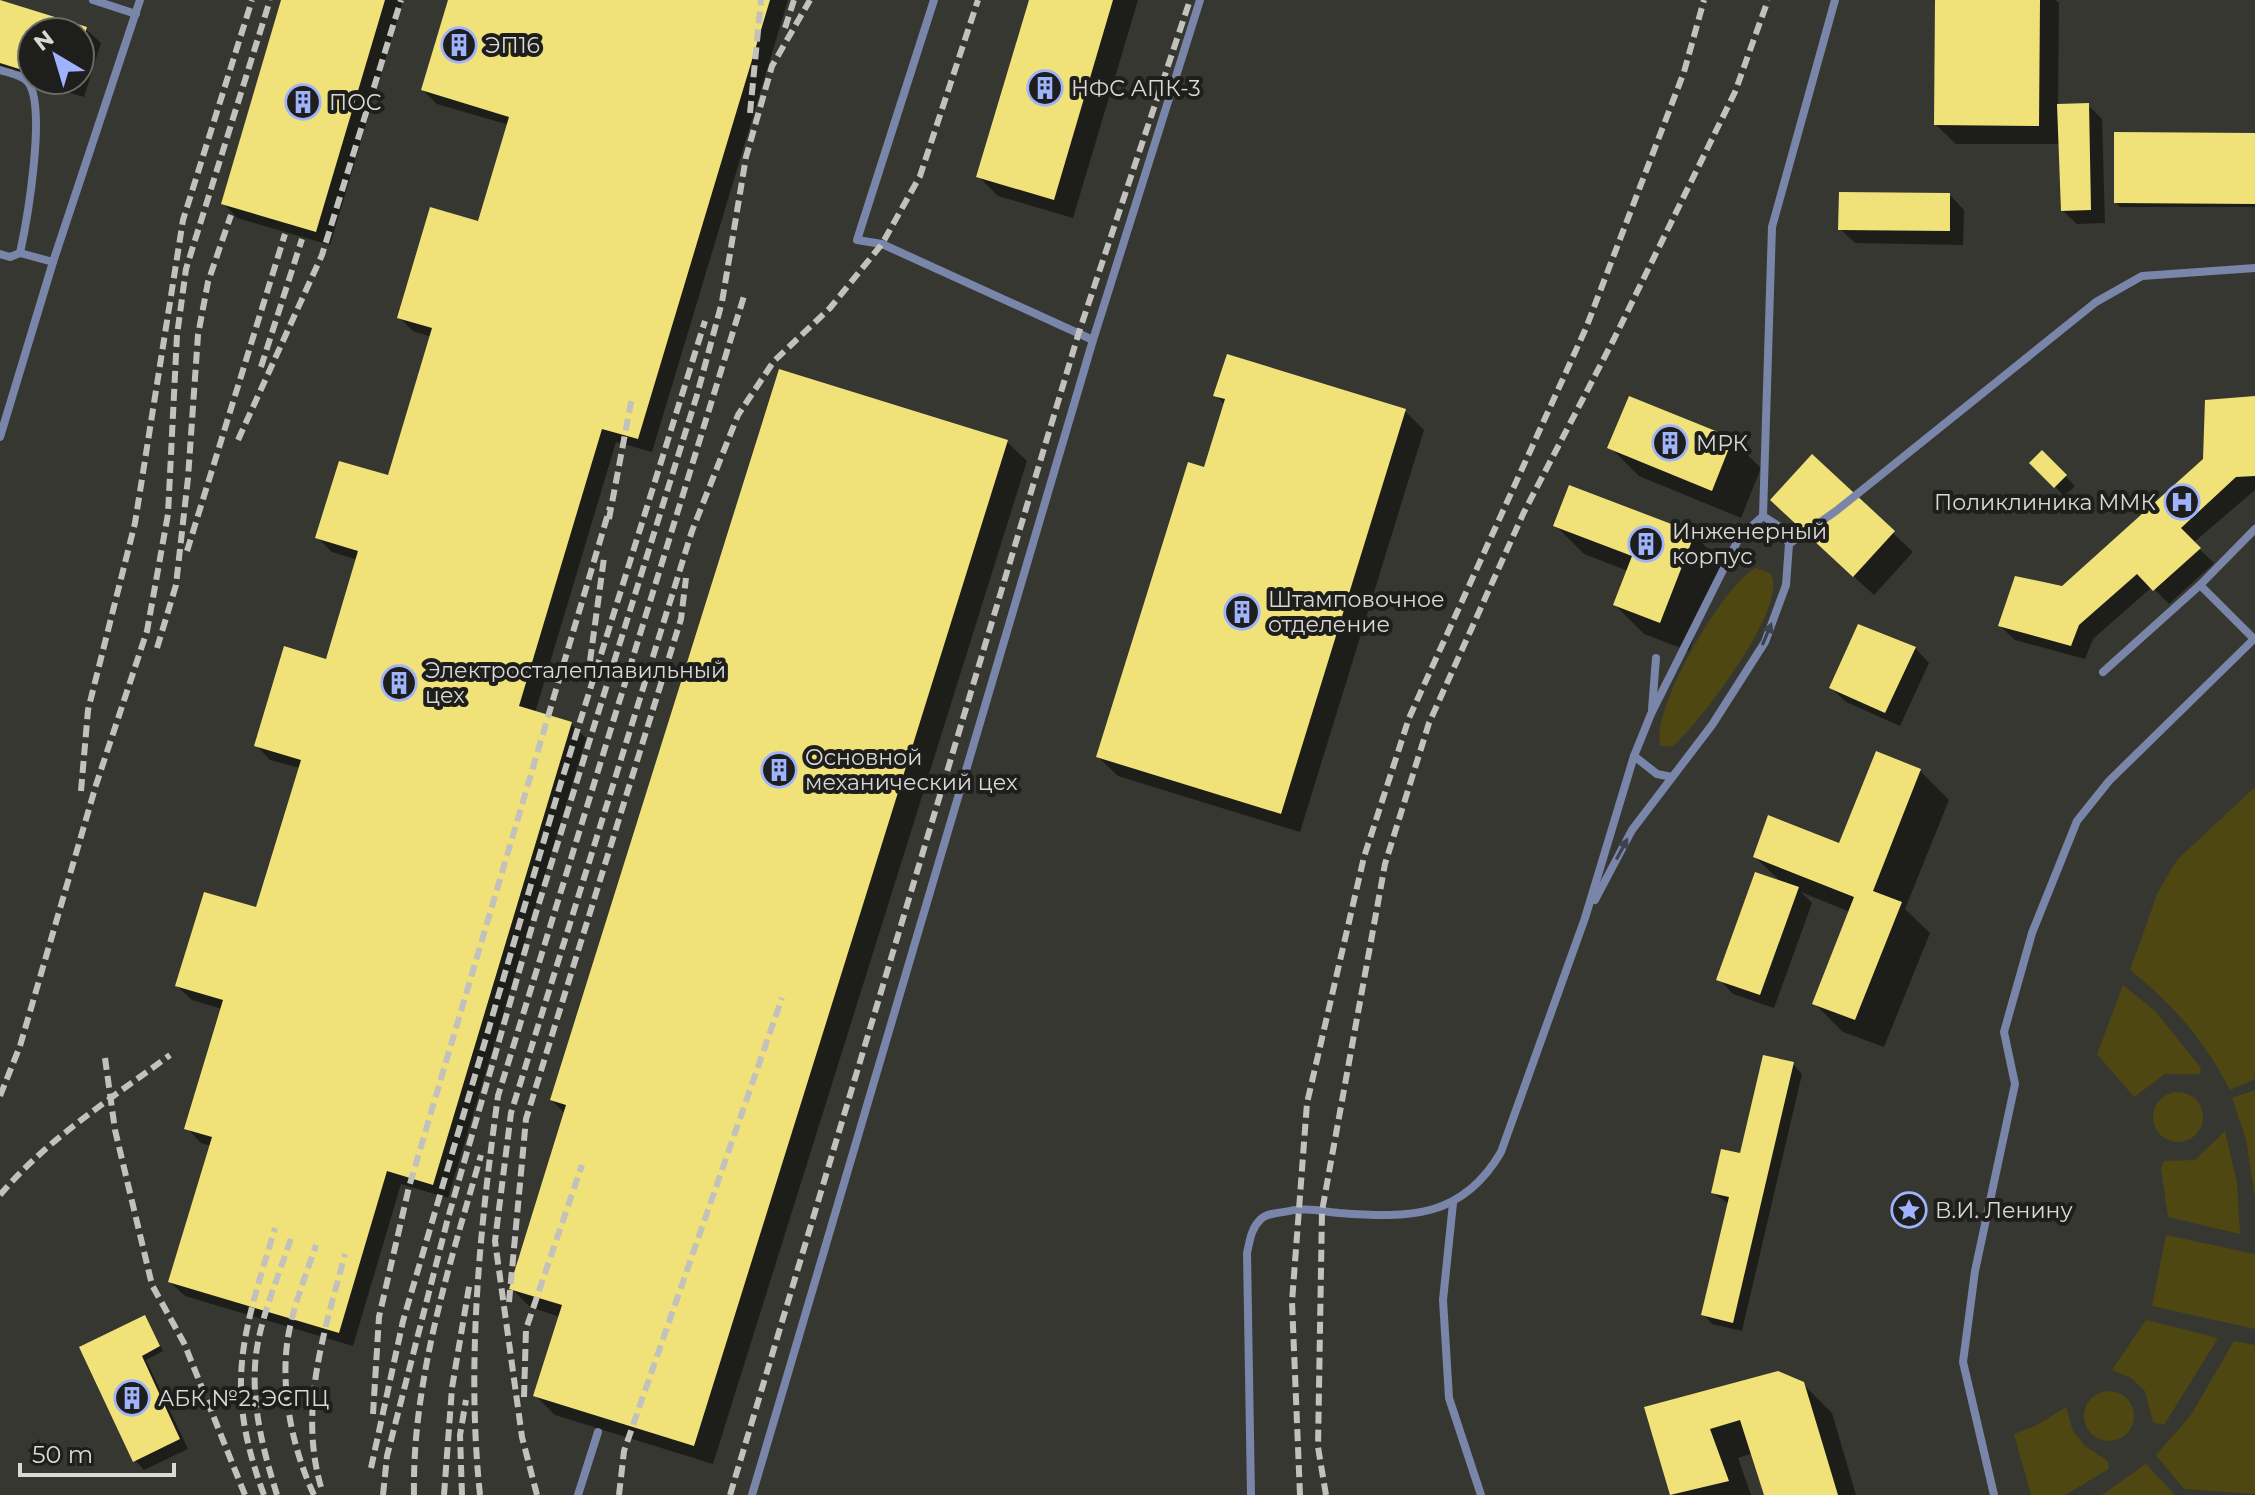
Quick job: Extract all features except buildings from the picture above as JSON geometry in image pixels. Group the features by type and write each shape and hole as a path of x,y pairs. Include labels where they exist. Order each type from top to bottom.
{"lane":[{"path":"93,0 136,14"},
{"path":"0,437 53,262 140,0"},
{"path":"934,0 857,240 882,244 1093,340"},
{"path":"752,1495 1093,340 1200,0"},
{"path":"1251,1495 1247,1253 1252,1230 1263,1216 1299,1208 1393,1217 1421,1214 1453,1203 1485,1179 1501,1152 1585,918 1634,756 1651,714 1739,538 1763,516 1772,227 1835,0"},
{"path":"0,70 22,77 33,94 34,182 20,253"},
{"path":"0,254 10,257 20,253 53,262"},
{"path":"1789,544 1836,511 2096,302 2142,276 2255,268"},
{"path":"1585,918 1632,830 1712,725 1765,642 1786,585 1789,544 1780,527 1763,516"},
{"path":"2103,672 2200,585 2255,529"},
{"path":"1994,1495 1963,1362 1975,1271 2015,1084 2004,1032 2042,902 2077,821 2109,781 2254,639 2200,585"},
{"path":"1651,714 1656,658"},
{"path":"1634,756 1644,766 1672,777"},
{"path":"1453,1203 1443,1300 1449,1398 1481,1495"},
{"path":"578,1495 598,1432"}],"shaded area":[{"path":"1756,568 1770,573 1773,588 1768,610 1756,635 1720,690 1685,734 1673,746 1661,746 1660,730 1666,707 1692,650 1726,597 1742,578"},
{"path":"2255,787 2255,1079 2230,1090 2187,1024 2130,970 2158,892 2177,860"},
{"path":"2123,985 2155,1011 2201,1068 2200,1074 2165,1074 2134,1097 2097,1054"},
{"path":"2255,1090 2255,1198 2246,1139 2232,1098"},
{"path":"2168,1093 2188,1093 2202,1107 2202,1127 2188,1141 2168,1141 2154,1127 2154,1107"},
{"path":"2225,1131 2237,1183 2240,1234 2168,1217 2161,1169 2164,1161 2195,1160"},
{"path":"2166,1235 2255,1254 2255,1329 2152,1306"},
{"path":"2146,1320 2218,1338 2164,1425 2153,1422 2145,1391 2131,1378 2112,1370"},
{"path":"2234,1341 2255,1345 2255,1494 2184,1489 2156,1455 2191,1415"},
{"path":"2099,1392 2119,1392 2133,1406 2133,1426 2119,1440 2099,1440 2085,1426 2085,1406"},
{"path":"2066,1407 2073,1431 2085,1446 2108,1461 2109,1469 2065,1495 2031,1495 2014,1434 2037,1425"},
{"path":"2146,1464 2175,1495 2101,1495 2105,1493"}],"railway":[{"path":"81,791 88,710 135,523 183,220 252,0"},
{"path":"0,1096 20,1046 96,785 147,631 168,514 177,335 186,269 270,0"},
{"path":"238,440 322,255 401,0"},
{"path":"750,113 761,0"},
{"path":"785,28 794,0"},
{"path":"383,1495 387,1456 448,1218 535,916 697,395 722,302 746,157 772,66 810,0"},
{"path":"537,1495 522,1437 495,1241 511,1113 692,531 738,415 774,361 830,308 882,244 920,176 978,0"},
{"path":"730,1495 1079,332 1190,0"},
{"path":"1300,1495 1292,1302 1307,1103 1364,857 1409,718 1586,328 1684,72 1704,0"},
{"path":"1326,1495 1318,1447 1322,1211 1385,864 1429,723 1524,512 1614,339 1735,92 1768,0"},
{"path":"157,648 176,585 188,478 198,335 208,282 231,215"},
{"path":"187,551 285,234"},
{"path":"261,367 302,239"},
{"path":"480,1495 474,1395 477,1295 498,1096 744,296"},
{"path":"371,1468 403,1321 559,789 705,321"},
{"path":"609,519 632,397"},
{"path":"373,1414 379,1317 409,1187 610,507"},
{"path":"590,661 604,558"},
{"path":"509,1302 526,1119 681,619 686,578"},
{"path":"619,1495 624,1451 782,998"},
{"path":"0,1195 59,1138 170,1055"},
{"path":"105,1058 115,1130 152,1285 184,1343 245,1495"},
{"path":"414,1495 415,1452 426,1366 481,1155"},
{"path":"524,1397 526,1329 582,1165"},
{"path":"264,1495 244,1422 242,1360 254,1299 275,1228"},
{"path":"277,1495 258,1420 255,1361 265,1315 292,1235"},
{"path":"314,1495 293,1434 285,1369 292,1317 316,1245"},
{"path":"321,1487 312,1428 313,1399 323,1340 345,1254"},
{"path":"444,1495 452,1388 470,1281"},
{"path":"462,1495 460,1435 466,1400"}],"place":[{"name":"ЭП16","path":"459,45"},
{"name":"НФС АПК-3","path":"1045,88"},
{"name":"ПОС","path":"303,102"},
{"name":"МРК","path":"1670,443"},
{"name":"Поликлиника ММК","path":"2182,502"},
{"name":"Инженерный корпус","path":"1646,544"},
{"name":"Штамповочное отделение","path":"1242,612"},
{"name":"Электросталеплавильный цех","path":"399,683"},
{"name":"Основной механический цех","path":"779,770"},
{"name":"В.И. Ленину","path":"1909,1210"},
{"name":"АБК №2. ЭСПЦ","path":"132,1398"}]}
